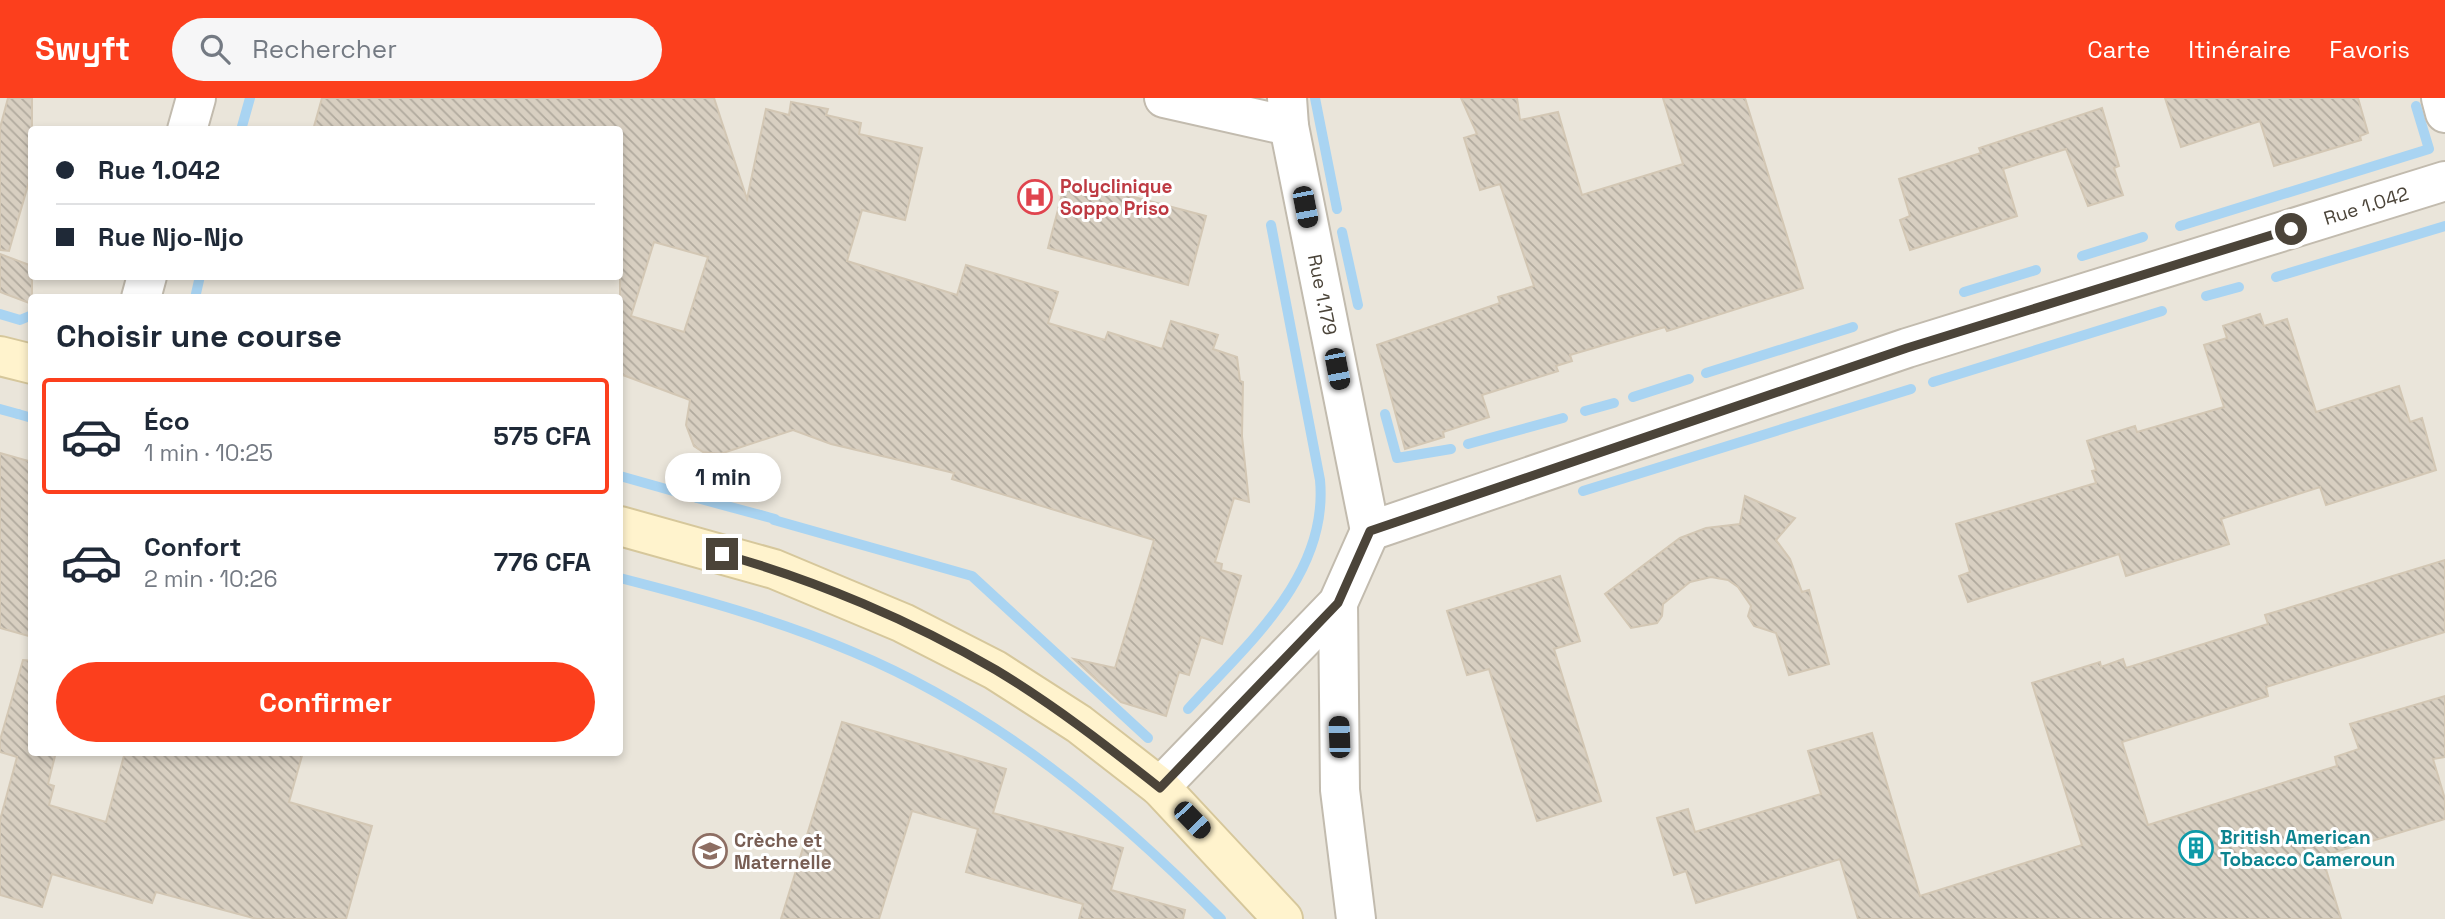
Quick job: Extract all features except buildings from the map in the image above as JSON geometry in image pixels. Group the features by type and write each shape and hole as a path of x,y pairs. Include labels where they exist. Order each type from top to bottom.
{"main road":[{"path":"0,356 28,363"},
{"path":"623,527 774,569 903,623 995,670 1079,724 1160,788 1283,919"}],"street":[{"path":"188,126 196,98"},
{"path":"1164,98 1288,112"},
{"path":"2441,98 2445,113"},
{"name":"Rue 1.179","path":"1288,112 1370,531"},
{"name":"Rue 1.042","path":"1370,531 1907,348 2445,181"},
{"path":"1160,788 1338,603 1370,531"},
{"path":"1338,603 1340,790 1356,919"}],"shaded area":[{"path":"0,98 2445,98 2445,919 0,919"}],"waterway":[{"path":"242,126 250,98"},
{"path":"1315,98 1337,209"},
{"path":"2180,226 2429,149 2416,106"},
{"path":"1188,709 1258,634 1279,607 1297,578 1311,547 1319,515 1320,480 1271,225"},
{"path":"2276,277 2445,226"},
{"path":"1342,232 1358,305"},
{"path":"2082,256 2143,237"},
{"path":"1964,292 2036,270"},
{"path":"196,294 199,280"},
{"path":"2206,296 2239,287"},
{"path":"1933,382 2162,311"},
{"path":"0,314 20,320 28,317"},
{"path":"1706,373 1853,327"},
{"path":"1633,397 1689,379"},
{"path":"1583,491 1911,389"},
{"path":"1585,411 1614,403"},
{"path":"0,409 18,414"},
{"path":"18,414 28,417"},
{"path":"1385,414 1397,458 1451,449"},
{"path":"1468,444 1563,418"},
{"path":"623,477 698,498"},
{"path":"697,498 775,519"},
{"path":"774,520 972,576 1148,738"},
{"path":"623,579 738,610 825,640 905,676 956,704 1004,734 1095,802 1221,919"}],"place":[{"name":"Polyclinique Soppo Priso","path":"1035,197"},
{"name":"British American Tobacco Cameroun","path":"2196,848"},
{"name":"Crèche et Maternelle","path":"710,851"}],"route":[{"path":"722,554 774,569 903,623 995,670 1079,724 1160,788 1338,603 1370,531 1907,348 2291,229"}]}
